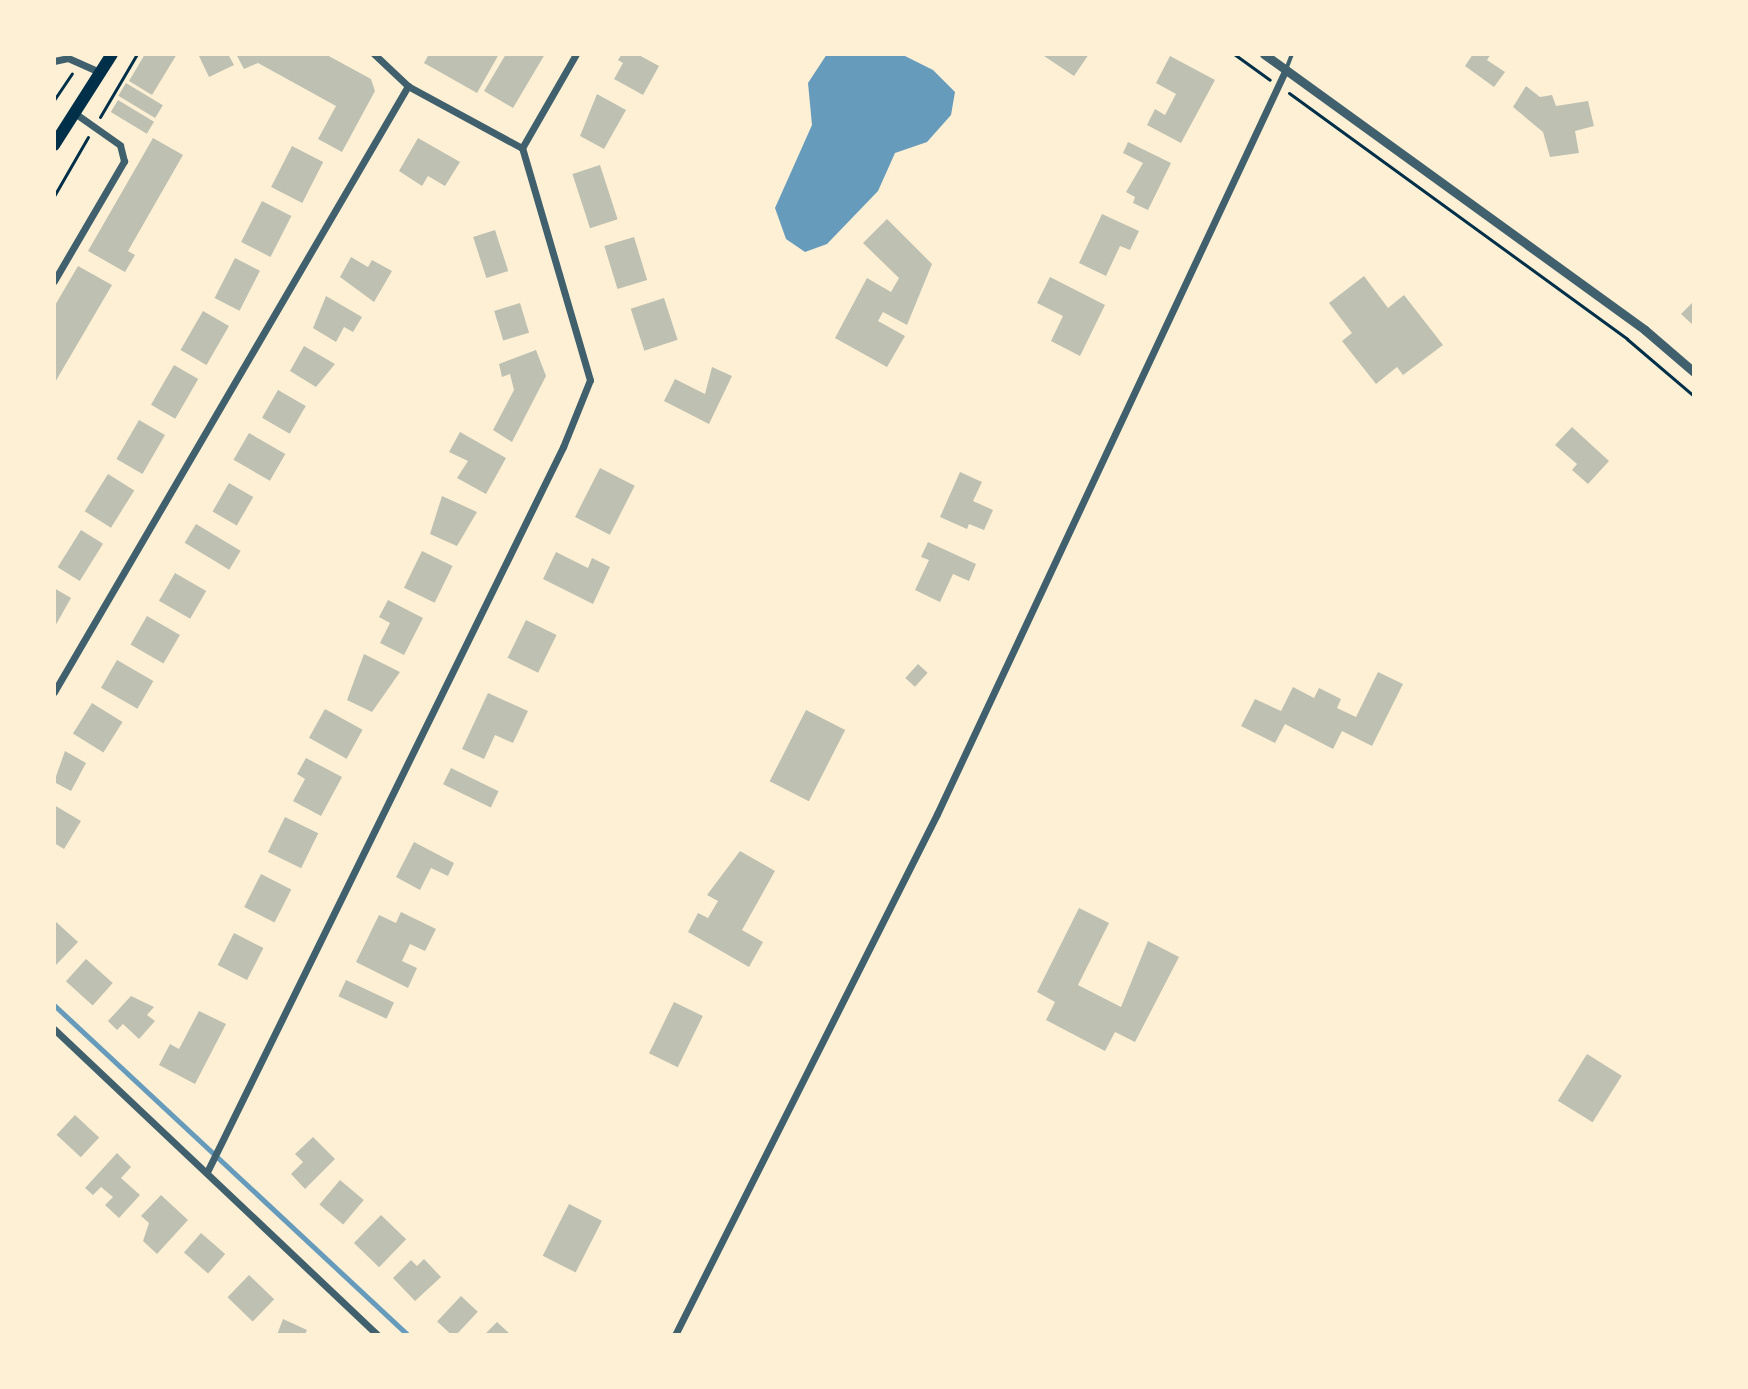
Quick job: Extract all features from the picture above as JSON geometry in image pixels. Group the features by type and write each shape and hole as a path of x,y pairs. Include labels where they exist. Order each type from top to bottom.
{"main road":[{"path":"54,145 112,54"}],"street":[{"path":"207,1172 563,447 590,380 522,148 408,86 374,54"},
{"path":"522,148 576,54"},
{"path":"1264,54 1645,330 1694,372"},
{"path":"54,61 80,61 100,72"},
{"path":"675,1335 937,814 1286,69"},
{"path":"54,692 408,86"},
{"path":"54,281 124,161 120,145 73,112"},
{"path":"54,1029 378,1335"},
{"path":"363,1335 368,1326"}],"lane":[{"path":"1286,69 1292,54"}],"path":[{"path":"1234,54 1627,339 1694,396"},
{"path":"54,100 80,61"}],"water":[{"path":"827,54 901,54 933,70 955,92 951,115 927,142 895,153 878,191 827,244 805,252 786,239 775,208 812,125 808,83"}],"building":[{"path":"145,54 177,54 152,95 129,81"},
{"path":"198,54 228,54 234,65 209,77"},
{"path":"236,54 325,54 371,79 375,91 342,152 318,139 336,106 258,63 244,69"},
{"path":"429,54 499,54 477,93 424,63"},
{"path":"506,54 545,54 513,108 484,91"},
{"path":"622,54 637,54 659,66 643,95 614,79 623,63 618,60"},
{"path":"1041,54 1089,54 1074,76"},
{"path":"1473,54 1491,54 1487,60 1505,72 1494,87 1465,66"},
{"path":"1170,56 1215,80 1181,143 1147,125 1155,109 1165,115 1176,94 1156,83"},
{"path":"126,83 163,105 155,118 118,96"},
{"path":"1526,86 1540,97 1552,95 1556,106 1588,101 1594,126 1575,131 1579,153 1550,157 1543,132 1513,107"},
{"path":"597,94 626,110 604,149 580,136"},
{"path":"118,100 154,122 147,134 111,112"},
{"path":"153,138 183,155 128,251 135,255 125,272 88,251"},
{"path":"418,138 460,162 445,186 428,176 422,186 399,171"},
{"path":"1128,142 1171,163 1148,210 1133,203 1135,197 1126,192 1143,163 1123,153"},
{"path":"292,146 323,162 302,203 271,187"},
{"path":"600,165 618,219 590,228 572,174"},
{"path":"262,201 291,216 271,257 241,242"},
{"path":"1102,214 1139,231 1130,250 1120,246 1106,276 1079,263"},
{"path":"887,219 932,264 907,325 883,312 878,321 905,336 887,367 835,338 867,278 891,292 899,278 863,243"},
{"path":"495,230 508,271 486,278 473,237"},
{"path":"634,237 647,280 618,289 604,246"},
{"path":"351,257 368,267 372,260 392,271 374,302 340,277"},
{"path":"235,258 260,271 240,311 215,298"},
{"path":"78,266 112,285 54,384 54,307"},
{"path":"1364,276 1388,308 1404,295 1443,345 1403,375 1397,367 1376,384 1342,341 1352,333 1329,303"},
{"path":"1050,277 1105,305 1080,356 1051,341 1063,316 1037,303"},
{"path":"326,296 362,317 353,332 344,327 336,342 313,328"},
{"path":"664,298 678,340 644,351 631,309"},
{"path":"1694,301 1694,326 1681,314"},
{"path":"520,303 529,333 503,341 494,311"},
{"path":"203,311 229,326 206,365 180,350"},
{"path":"304,346 335,364 316,387 290,371"},
{"path":"536,350 546,376 512,442 493,430 514,390 510,374 502,377 499,364"},
{"path":"174,365 198,379 175,419 151,405"},
{"path":"712,367 732,376 709,424 664,401 675,379 705,394"},
{"path":"278,390 306,406 290,434 262,418"},
{"path":"139,420 165,435 142,474 116,459"},
{"path":"1572,427 1609,461 1588,484 1572,470 1577,464 1555,445"},
{"path":"460,432 506,458 486,494 457,478 468,461 449,452"},
{"path":"249,433 285,454 270,481 234,460"},
{"path":"600,468 635,486 610,535 575,517"},
{"path":"960,472 982,482 973,501 993,510 984,530 969,524 967,529 940,517"},
{"path":"108,474 134,490 111,528 85,511"},
{"path":"229,483 253,497 237,526 213,512"},
{"path":"442,496 477,512 457,546 430,534"},
{"path":"196,524 241,551 229,570 185,543"},
{"path":"81,530 103,544 80,581 58,567"},
{"path":"928,542 976,564 969,581 953,574 940,602 915,590 929,560 921,557"},
{"path":"422,551 453,566 435,603 404,588"},
{"path":"556,552 588,568 592,558 610,567 593,604 543,579"},
{"path":"175,573 206,591 190,619 159,601"},
{"path":"54,588 71,598 54,628"},
{"path":"388,600 423,618 404,655 380,643 390,623 379,617"},
{"path":"147,616 180,635 163,664 130,645"},
{"path":"526,620 557,635 538,673 508,658"},
{"path":"364,654 400,672 372,712 347,700"},
{"path":"117,660 153,681 137,709 101,688"},
{"path":"918,664 928,673 915,687 905,678"},
{"path":"1378,672 1403,684 1372,746 1342,731 1333,749 1285,724 1275,743 1241,726 1255,699 1281,711 1293,687 1314,698 1319,688 1341,699 1337,708 1356,717"},
{"path":"488,693 528,711 513,743 495,735 484,759 462,749"},
{"path":"92,703 123,722 103,753 73,734"},
{"path":"325,709 363,730 347,759 309,738"},
{"path":"806,710 845,730 809,801 770,781"},
{"path":"65,751 86,763 71,791 54,782"},
{"path":"306,758 342,777 321,816 293,801 305,779 297,774"},
{"path":"451,768 499,791 491,807 443,784"},
{"path":"54,805 81,821 64,849 54,843"},
{"path":"285,817 318,833 301,868 268,852"},
{"path":"414,842 454,863 448,876 431,868 420,890 396,877"},
{"path":"740,851 775,871 742,930 763,942 749,967 688,932 698,913 708,918 718,901 707,895"},
{"path":"261,874 291,889 274,922 244,907"},
{"path":"1079,908 1109,923 1078,985 1121,1007 1148,941 1179,957 1135,1042 1115,1032 1105,1051 1046,1020 1055,1002 1037,992"},
{"path":"401,912 436,929 425,951 410,944 402,961 417,968 408,988 356,962 379,915 396,923"},
{"path":"54,920 78,942 54,967"},
{"path":"234,933 263,948 247,980 218,965"},
{"path":"86,959 113,983 93,1005 66,981"},
{"path":"346,980 394,1002 386,1019 338,996"},
{"path":"131,996 154,1007 147,1015 155,1021 139,1039 123,1024 117,1030 108,1021"},
{"path":"674,1002 703,1016 678,1067 649,1053"},
{"path":"199,1011 226,1024 195,1084 159,1065 170,1044 179,1049"},
{"path":"1587,1054 1622,1076 1593,1122 1558,1101"},
{"path":"75,1115 99,1138 81,1157 57,1135"},
{"path":"313,1137 335,1159 305,1189 291,1174 303,1162 295,1154"},
{"path":"117,1153 131,1167 121,1178 140,1195 119,1218 105,1205 113,1197 101,1187 93,1195 85,1188"},
{"path":"340,1180 364,1200 343,1224 319,1205"},
{"path":"161,1195 188,1220 157,1254 143,1241 149,1223 141,1216"},
{"path":"569,1204 602,1221 576,1272 543,1256"},
{"path":"381,1215 406,1239 379,1267 354,1243"},
{"path":"201,1233 225,1254 208,1274 184,1253"},
{"path":"424,1259 441,1277 415,1301 393,1278 411,1260 417,1266"},
{"path":"249,1275 274,1299 253,1322 227,1297"},
{"path":"461,1296 478,1312 456,1335 452,1335 437,1322"},
{"path":"283,1319 307,1330 305,1335 277,1335"},
{"path":"497,1322 511,1335 484,1335"}],"waterway":[{"path":"54,1005 408,1335"}]}
